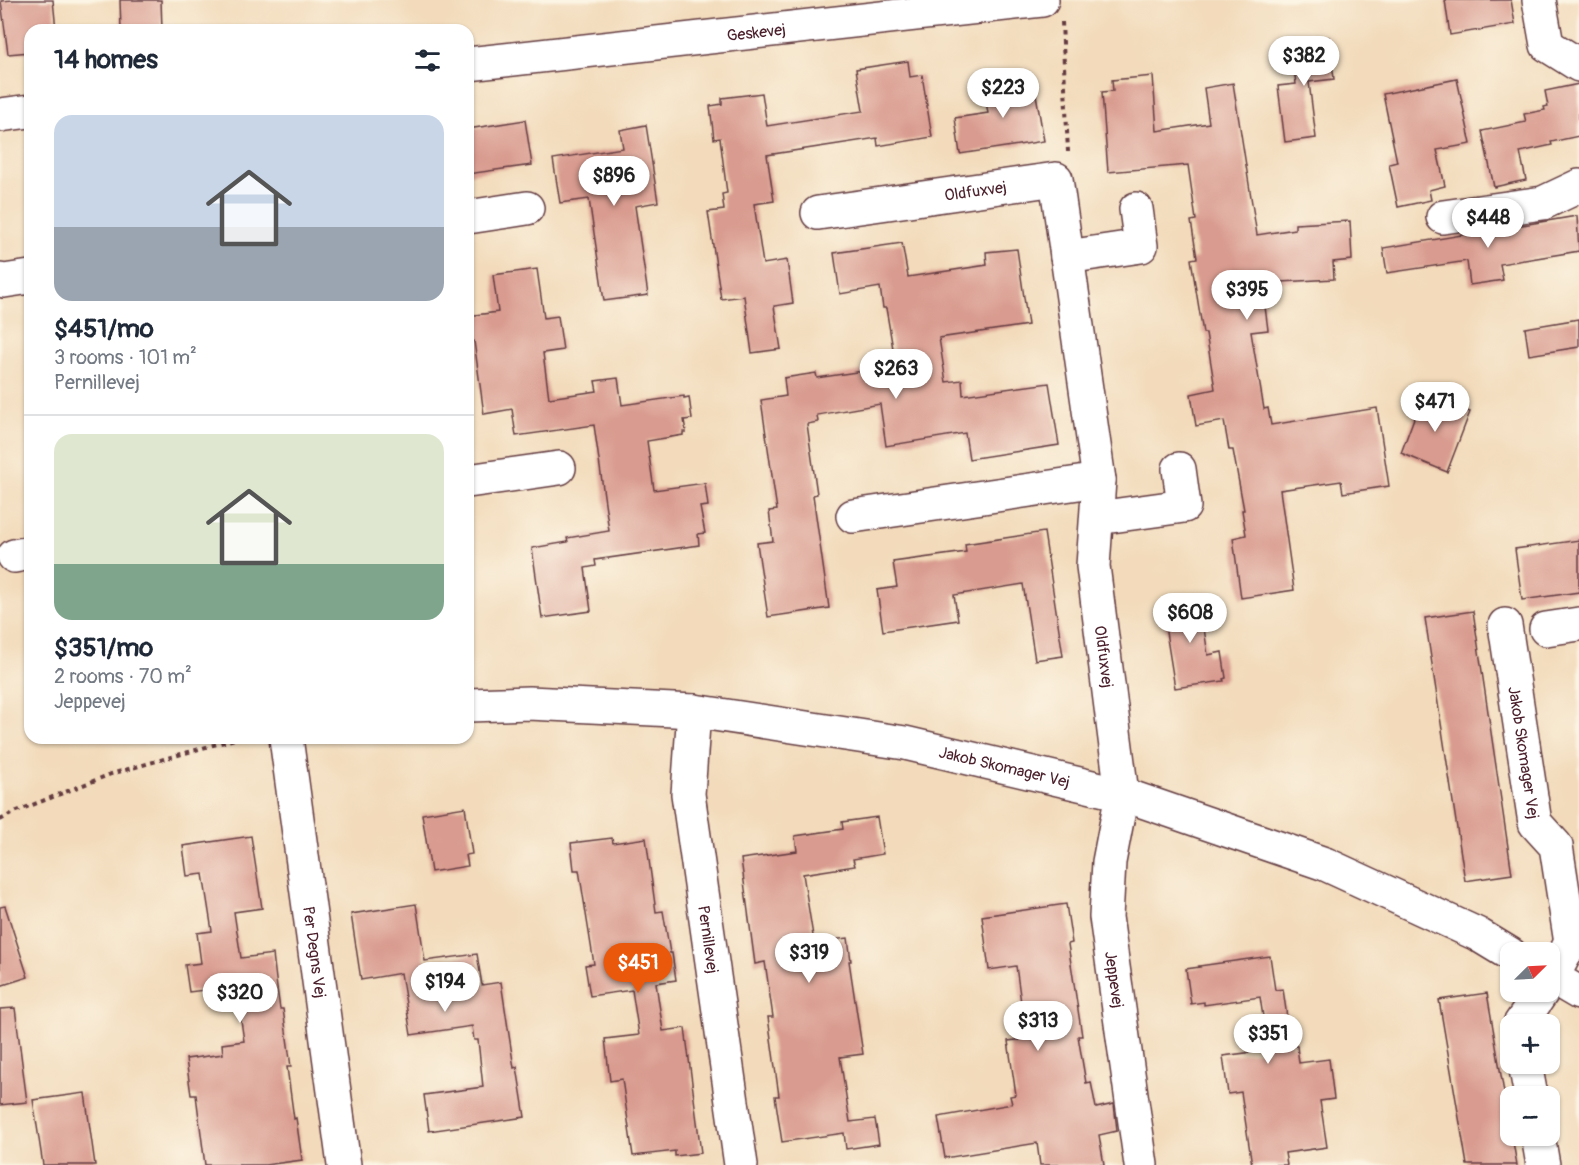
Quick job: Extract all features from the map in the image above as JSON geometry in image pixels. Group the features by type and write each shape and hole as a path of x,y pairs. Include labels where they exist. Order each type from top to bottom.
{"street":[{"path":"1539,0 1547,45 1579,65"},
{"name":"Geskevej","path":"474,63 1052,11"},
{"path":"0,115 24,112"},
{"name":"Oldfuxvej","path":"818,213 1056,179 1099,480 1093,566 1122,794"},
{"path":"1443,217 1543,203 1579,186"},
{"path":"474,216 527,208"},
{"path":"1067,257 1141,246 1136,209"},
{"path":"0,280 24,278"},
{"path":"474,480 559,468"},
{"path":"1097,518 1184,506 1179,469"},
{"path":"853,516 1099,480"},
{"path":"1546,629 1579,624"},
{"name":"Jakob Skomager Vej","path":"1505,625 1535,823 1556,846 1575,935 1560,970"},
{"name":"Jakob Skomager Vej","path":"474,705 529,703 694,711 905,743 1122,794 1325,864 1477,934 1500,948"},
{"name":"Pernillevej","path":"694,711 688,794 741,1165"},
{"name":"Per Degns Vej","path":"287,744 344,1165"},
{"name":"Jeppevej","path":"1122,794 1109,862 1106,917 1142,1165"},
{"name":"Jakob Skomager Vej","path":"1528,1014 1539,1002"},
{"path":"1540,1146 1543,1165"}],"path":[{"path":"1052,11 1069,157 1056,179"},
{"path":"0,820 17,811 111,774 217,744"}],"building":[{"path":"53,0 55,24 24,24 24,53 8,54 1,1"},
{"path":"120,0 161,0 162,24 121,24"},
{"path":"1445,0 1511,0 1515,24 1450,35"},
{"path":"1329,37 1334,79 1309,82 1316,138 1285,142 1278,86 1296,84 1291,42"},
{"path":"908,61 910,77 922,75 932,137 878,146 877,138 767,155 774,201 754,204 763,264 787,260 793,303 774,306 781,349 752,353 744,296 721,299 708,212 724,210 722,194 727,193 720,138 714,139 710,106 722,104 722,98 762,93 767,126 863,111 856,69"},
{"path":"1153,76 1157,131 1209,123 1204,88 1233,83 1257,235 1295,229 1295,224 1350,221 1352,260 1333,262 1334,279 1262,283 1268,330 1251,332 1264,409 1268,408 1271,425 1377,408 1389,486 1343,493 1341,481 1280,490 1294,590 1241,598 1233,538 1246,535 1242,510 1244,510 1233,450 1229,450 1224,421 1196,426 1191,394 1215,389 1191,259 1197,258 1191,221 1196,220 1188,165 1108,172 1102,92 1113,91 1112,80"},
{"path":"1033,77 1044,141 960,154 955,118 988,113 983,85"},
{"path":"1457,79 1471,144 1437,150 1445,186 1429,190 1431,200 1398,207 1389,164 1397,162 1383,94"},
{"path":"1579,84 1579,136 1520,152 1526,180 1494,187 1482,131 1526,122 1524,114 1545,110 1544,107 1548,106 1545,91"},
{"path":"525,120 532,165 474,173 474,128"},
{"path":"646,125 658,202 635,206 648,295 604,301 589,199 560,203 553,159 623,148 620,130"},
{"path":"1577,216 1579,251 1500,264 1503,280 1470,285 1467,261 1387,273 1383,248"},
{"path":"902,243 908,277 987,265 986,252 1017,249 1028,325 939,338 946,382 962,380 963,395 1049,383 1059,445 969,459 965,433 886,446 880,404 817,415 818,422 807,424 817,494 813,495 829,608 768,617 757,543 773,541 769,511 777,510 761,400 786,396 784,378 816,373 817,378 896,366 880,287 840,294 834,253"},
{"path":"537,269 544,318 558,316 563,350 543,353 549,398 597,391 595,381 618,378 622,405 689,397 692,419 684,420 686,432 683,432 683,435 647,441 654,490 705,483 708,506 700,507 705,533 698,534 699,545 595,560 596,566 585,568 591,611 542,618 532,548 568,542 567,538 609,531 594,425 516,436 512,409 484,414 474,341 474,315 498,312 493,275"},
{"path":"1579,319 1579,347 1529,355 1525,328"},
{"path":"1423,394 1470,412 1447,472 1401,453"},
{"path":"1044,532 1063,656 1035,660 1023,584 954,595 958,620 883,631 877,590 897,587 893,562 966,552 965,544"},
{"path":"1579,540 1579,592 1522,600 1515,549"},
{"path":"1199,595 1208,655 1222,652 1226,678 1223,679 1224,681 1175,688 1161,601"},
{"path":"1473,611 1512,874 1465,881 1425,618"},
{"path":"465,807 472,854 466,855 468,866 431,872 422,814"},
{"path":"877,817 883,854 853,859 855,866 803,874 814,942 848,938 851,961 849,961 863,1054 840,1057 850,1122 875,1119 879,1144 846,1149 844,1133 782,1142 775,1096 779,1096 768,1017 773,1017 765,962 755,964 741,859 797,851 795,836 843,829 842,822"},
{"path":"251,836 262,908 234,912 241,958 273,954 280,1009 283,1009 291,1067 287,1067 302,1160 265,1165 205,1165 196,1095 191,1095 186,1059 223,1054 222,1044 244,1041 236,986 189,992 185,965 201,963 197,933 212,931 203,874 187,876 183,846"},
{"path":"612,838 613,843 646,838 656,912 663,911 676,980 656,983 663,1031 685,1028 701,1153 675,1156 675,1151 633,1156 622,1079 610,1081 605,1039 639,1035 632,990 590,996 585,965 594,964 579,870 574,870 571,843"},
{"path":"416,904 425,961 477,954 482,985 501,982 514,1068 517,1067 525,1117 429,1131 424,1095 483,1087 478,1040 474,1040 472,1026 411,1035 401,973 361,980 351,914"},
{"path":"1066,904 1072,943 1068,944 1082,1036 1078,1036 1086,1083 1091,1082 1096,1108 1114,1104 1117,1131 1099,1135 1104,1165 1040,1165 1037,1143 945,1158 938,1117 1012,1104 1010,1096 1016,1095 1008,1041 1026,1039 1016,966 989,970 982,916"},
{"path":"5,906 28,977 0,986 0,907"},
{"path":"1270,956 1275,990 1283,989 1291,1046 1297,1046 1299,1063 1329,1059 1334,1099 1320,1101 1327,1147 1285,1153 1287,1165 1252,1165 1241,1092 1228,1094 1223,1056 1268,1050 1260,997 1204,1005 1204,1002 1191,1004 1186,969"},
{"path":"1487,993 1503,1086 1500,1086 1500,1146 1514,1146 1517,1165 1467,1165 1439,1000"},
{"path":"15,1008 27,1102 0,1105 0,1009"},
{"path":"85,1093 95,1165 43,1165 33,1100"}]}
